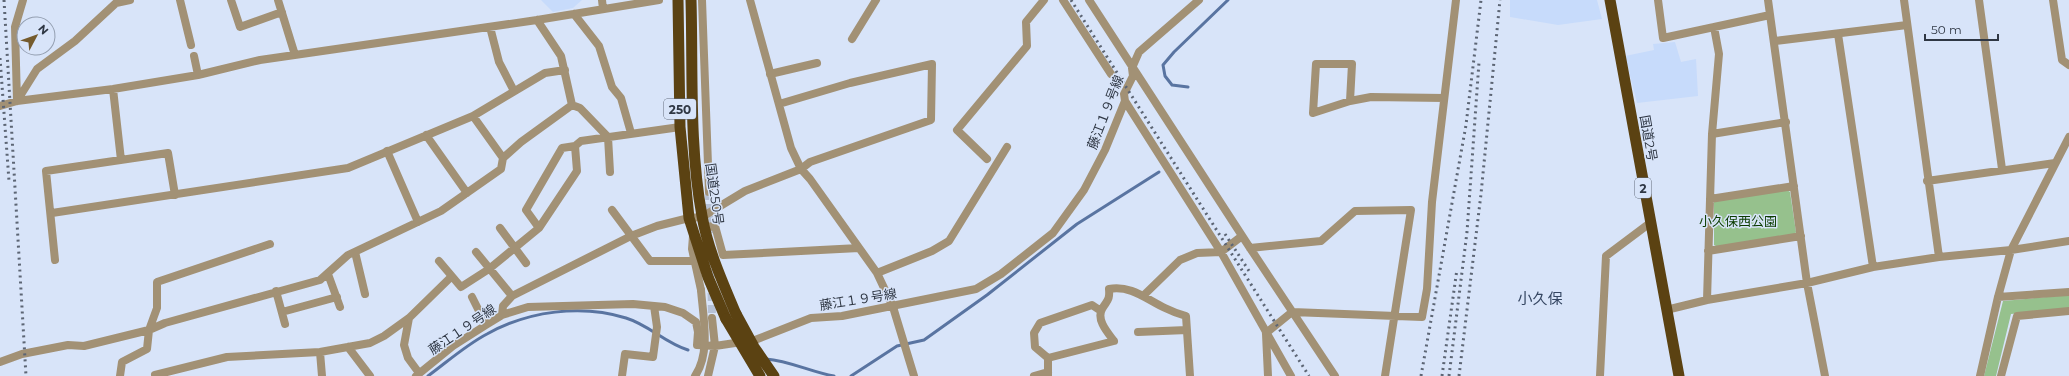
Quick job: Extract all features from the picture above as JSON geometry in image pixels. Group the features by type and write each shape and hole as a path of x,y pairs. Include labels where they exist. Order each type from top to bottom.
{"highway":[{"name":"国道250号","path":"678,0 680,127 689,218 708,277 731,317 760,376"},
{"name":"国道250号","path":"691,0 694,126 703,222 731,317 774,376"},
{"name":"国道2号","path":"1610,0 1679,376"}],"street":[{"path":"17,101 15,27 24,0"},
{"path":"17,101 36,69 75,41 116,3 130,0"},
{"path":"180,0 191,45"},
{"path":"231,0 240,27 282,12"},
{"path":"278,0 295,55"},
{"path":"602,0 603,10"},
{"path":"0,106 17,101 113,89 198,75 260,60 538,20 659,0"},
{"path":"702,0 709,192"},
{"path":"750,0 791,148 801,169 810,178 877,273 893,307 914,376"},
{"path":"852,39 876,0"},
{"path":"987,159 957,130 1027,46 1026,22 1044,0"},
{"path":"1063,0 1111,74"},
{"path":"1089,0 1132,68 1335,376"},
{"name":"藤江１９号線","path":"417,375 453,346 502,315 528,307 633,304 666,307 683,313 696,322 698,332 697,345 715,346 755,340 811,318 842,316 893,307 976,289 1006,270 1053,233 1084,190 1105,150 1125,101 1124,94 1133,76 1132,68 1139,52 1199,0"},
{"path":"1266,333 1292,312 1422,317 1427,289 1432,202 1456,0"},
{"path":"1658,0 1663,38 1770,15"},
{"path":"1768,0 1775,41 1807,283 1825,376"},
{"path":"1904,0 1927,180 1939,256"},
{"path":"1979,0 2002,170"},
{"path":"2053,0 2062,60 2069,64"},
{"path":"574,14 599,46 612,87 621,98 631,133"},
{"path":"538,20 562,56 572,105"},
{"path":"1775,41 1907,25"},
{"path":"490,27 499,62 514,91"},
{"path":"1707,300 1712,134 1719,54 1714,27"},
{"path":"1838,34 1873,267"},
{"path":"194,56 198,75"},
{"path":"770,74 817,63"},
{"path":"703,222 745,191 801,169 810,162 930,120 932,64 850,82 779,104"},
{"path":"1350,101 1352,64 1316,64 1313,113 1350,101 1371,97 1444,98"},
{"path":"52,213 348,168 473,116 545,73 564,70"},
{"path":"113,89 121,160"},
{"path":"1125,101 1221,252 1291,376"},
{"path":"572,105 580,108 608,137 610,172"},
{"path":"0,362 22,354 68,345 84,346 149,330 165,323 320,280 348,255 442,211 501,169 503,158 521,142 572,105"},
{"path":"473,116 503,158"},
{"path":"1712,134 1786,122"},
{"path":"540,228 526,210 562,148 575,146 581,141 680,127"},
{"path":"426,135 467,193"},
{"path":"1980,376 2011,250 2069,137"},
{"path":"439,261 461,287 489,269 540,228 577,171 575,146"},
{"path":"877,273 932,252 949,241 1007,147"},
{"path":"388,151 418,222"},
{"path":"55,260 52,213 46,171 168,153 175,195"},
{"path":"1927,180 2055,163"},
{"path":"1710,199 1794,186"},
{"path":"612,210 650,261 696,261"},
{"path":"1250,248 1321,241 1355,211 1411,210 1385,376"},
{"path":"502,315 503,306 512,296 631,236 689,218 714,226 723,255 859,248"},
{"path":"1600,376 1606,256 1650,223"},
{"path":"500,228 526,263"},
{"path":"693,233 692,249 702,290 704,352 700,370 696,376"},
{"path":"1144,295 1180,260 1197,253 1221,252 1242,236"},
{"path":"1708,251 1801,236"},
{"path":"1666,310 1707,300 1807,283 1873,267 1939,256 2011,250 2069,241"},
{"path":"120,376 122,362 147,348 149,330 157,308 157,282 270,244"},
{"path":"355,252 365,294"},
{"path":"476,252 512,296"},
{"path":"328,274 340,307"},
{"path":"155,375 174,373 227,357 320,352 375,340 409,318 451,277"},
{"path":"1048,358 1114,341 1102,323 1101,311 1110,299 1109,289 1120,287 1144,295 1164,308 1186,316 1190,376"},
{"path":"276,291 285,324"},
{"path":"1998,298 2069,292"},
{"path":"282,312 336,297"},
{"path":"472,297 486,325"},
{"path":"1034,376 1048,374 1048,358 1035,347 1034,333 1040,323 1092,305 1101,311"},
{"path":"622,376 625,354 653,358 657,327 654,306"},
{"path":"2001,376 2017,316 2069,311"},
{"path":"409,318 404,345 408,358 417,375"},
{"path":"708,376 715,346 712,318"},
{"path":"1138,332 1187,330"},
{"path":"1266,333 1268,376"},
{"path":"348,347 370,376"},
{"path":"320,352 322,376"}],"shaded area":[{"path":"541,0 582,0 573,8 553,12"},
{"path":"1510,0 1597,0 1602,19 1558,25 1510,17"},
{"path":"1675,42 1681,62 1696,59 1698,96 1637,103 1625,56 1654,50 1653,44"}],"green space":[{"name":"小久保西公園","path":"1787,190 1790,192 1796,232 1795,234 1718,247 1714,245 1714,201"},
{"path":"2069,295 2069,309 2011,314 1996,376 1984,376 2003,301"}],"waterway":[{"path":"1188,87 1172,85 1165,76 1163,65 1174,52 1228,0"},
{"path":"851,376 897,346 924,340 987,295 1077,224 1159,172"},
{"path":"428,376 479,338 503,326 520,320 555,312 591,311 626,318 688,350"},
{"path":"766,359 784,362 834,376"}],"tunnel":[{"path":"709,192 710,233"},
{"path":"711,257 712,318"}],"railway":[{"path":"4,0 26,376"},
{"path":"1071,0 1309,376"},
{"path":"1421,376 1466,125 1481,0"},
{"path":"1459,376 1481,194 1500,0"},
{"path":"0,58 9,181"},
{"path":"1449,376 1467,232 1479,62"},
{"path":"1225,234 1251,274"},
{"path":"1442,376 1457,269"}],"district":[{"name":"小久保","path":"1540,298"}]}
